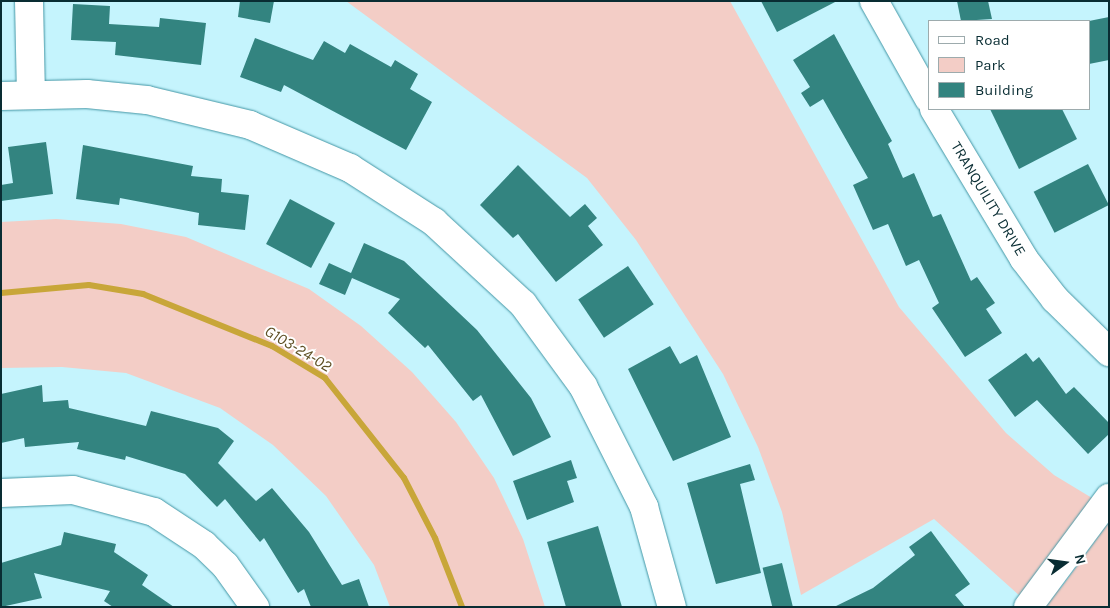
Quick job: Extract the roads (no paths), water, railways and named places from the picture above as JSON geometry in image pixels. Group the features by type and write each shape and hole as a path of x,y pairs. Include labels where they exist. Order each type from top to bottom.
{"street":[{"path":"29,1 31,94"},
{"path":"874,1 928,97"},
{"path":"1,96 31,94 147,100 250,126 350,168 434,222 522,304 583,386 644,507 672,607"},
{"name":"TRANQUILITY DRIVE","path":"935,110 1024,259 1055,299 1109,352"},
{"path":"1,493 40,489 103,495 154,512 182,528 225,565 255,607"},
{"path":"1028,607 1109,498"}],"waterway":[{"name":"G103-24-02","path":"1,293 89,285 143,294 272,346 325,378 404,478 435,538 462,607"}]}
